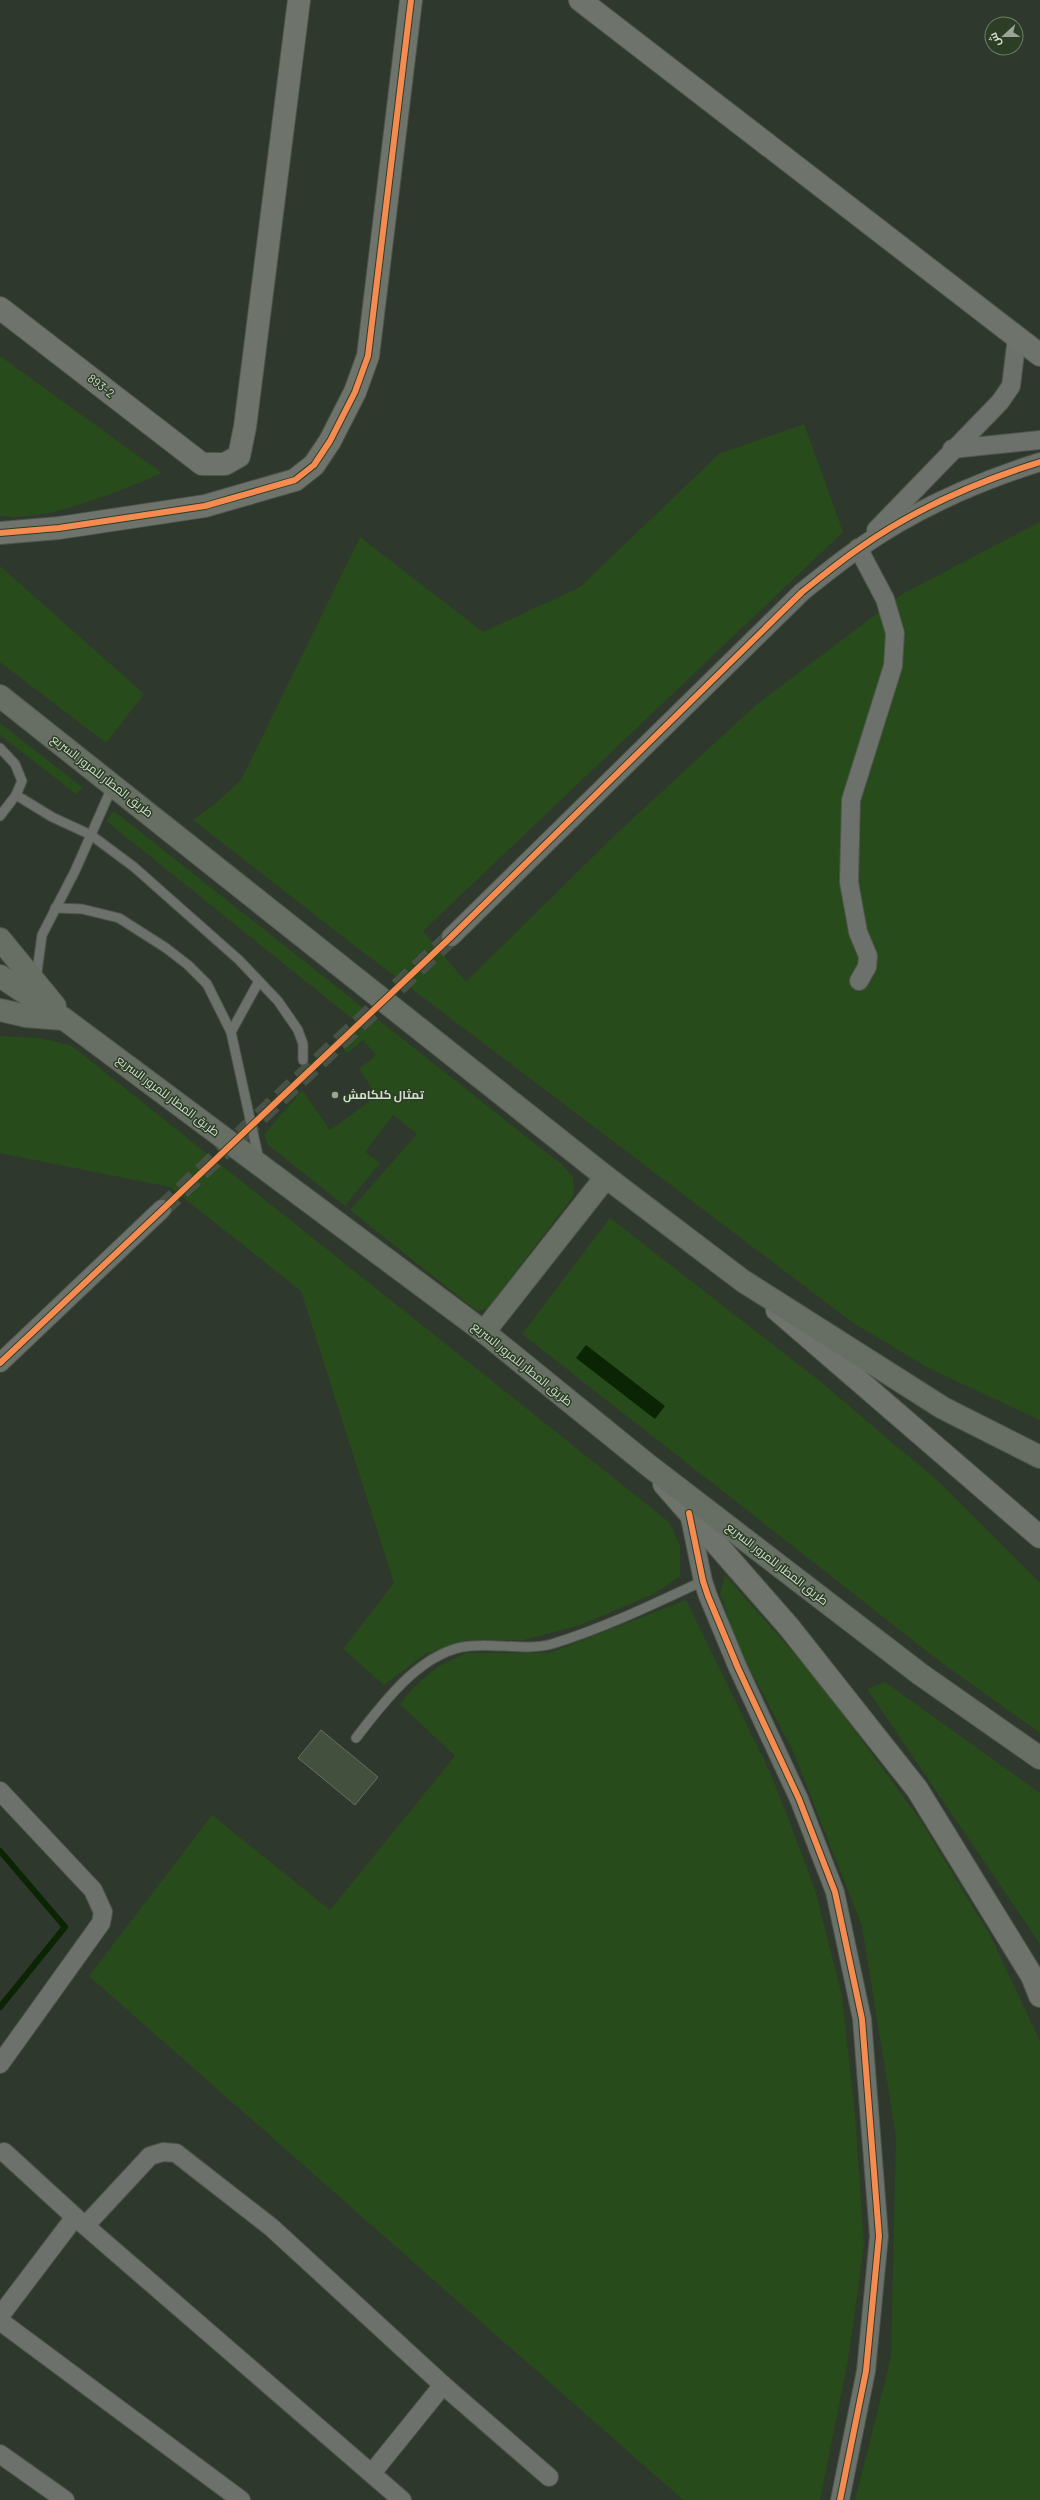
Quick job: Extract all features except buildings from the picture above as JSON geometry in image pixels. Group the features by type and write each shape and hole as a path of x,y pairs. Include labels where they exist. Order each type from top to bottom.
{"highway":[{"name":"طريق المطار للمرور السريع","path":"0,696 606,1177 743,1281 944,1408 1040,1457"},
{"path":"0,939 36,981 64,1019"},
{"name":"طريق المطار للمرور السريع","path":"0,976 64,1019 484,1332 648,1465 920,1674 1040,1758"},
{"path":"0,1010 26,1016 64,1019"},
{"path":"484,1332 606,1177"}],"street":[{"name":"893-2","path":"0,308 202,464 224,464 239,456 245,427 299,0"},
{"path":"0,532 59,528 204,506 295,480 314,465 330,442 355,392 368,356 411,0"},
{"path":"580,0 1040,355"},
{"path":"858,548 1000,402 1011,386 1017,337"},
{"path":"952,450 1040,440"},
{"path":"451,937 802,592 858,548 920,511 975,485 1040,462"},
{"path":"858,548 885,599 895,633 893,666 851,800 849,882 858,932 868,956 867,967 859,981"},
{"path":"0,1363 162,1209"},
{"path":"743,1281 1040,1537"},
{"path":"648,1465 788,1627 917,1789 1032,1976 1040,1996"},
{"path":"689,1513 703,1581 738,1668 799,1799 835,1892 862,2019 879,2236 866,2371 840,2500"},
{"path":"0,1792 93,1890 103,1912 100,1923 0,2064"},
{"path":"4,2152 81,2221 402,2500"},
{"path":"0,2316 81,2221 150,2156 163,2152 176,2153 271,2227 443,2385 549,2477"},
{"path":"0,2321 242,2500"},
{"path":"372,2473 443,2385"},
{"path":"0,2454 65,2500"}],"lane":[{"path":"0,748 14,764 22,781 16,795 0,816"},
{"path":"36,981 42,935 91,835 113,785"},
{"path":"16,795 52,817 91,835 134,867 239,960 278,1001 298,1030 303,1044 303,1060"},
{"path":"55,908 82,909 119,918 166,948 188,965 207,984 231,1032 261,1165"},
{"path":"231,1032 259,981"},
{"path":"356,1738 389,1696 423,1666 441,1655 469,1646 522,1647 551,1644 631,1614 703,1581"}],"shaded area":[{"path":"0,356 162,473 82,504 60,510 39,515 19,517 0,516"},
{"path":"804,424 843,532 423,931 466,982 617,833 756,705 904,593 1040,522 1040,1420 930,1369 852,1322 351,943 193,820 216,803 241,780 360,537 483,632 580,587 719,454"},
{"path":"0,566 144,694 106,743 0,662"},
{"path":"0,723 83,788 76,794 0,735"},
{"path":"114,811 561,1164 573,1177 574,1195 488,1308 477,1311 350,1210 417,1134 393,1115 365,1152 380,1163 345,1206 268,1145 264,1135 302,1090 330,1130 377,1096 359,1069 376,1055 363,1040 347,1053 338,1040 355,1021 106,821"},
{"path":"0,1036 40,1038 72,1046 669,1522 680,1546 680,1576 654,1594 577,1626 524,1640 467,1640 425,1654 384,1685 343,1649 394,1583 301,1291 170,1187 0,1153"},
{"path":"610,1218 821,1382 940,1483 1040,1583 1040,1733 942,1663 522,1334"},
{"path":"586,1345 665,1406 655,1419 576,1358"},
{"path":"725,1575 820,1683 921,1821 991,1937 1040,2041 1040,2500 855,2500 891,2357 896,2137 862,1926 793,1751 747,1664 733,1631 720,1593"},
{"path":"686,1600 769,1770 787,1815 815,1890 842,1996 855,2115 864,2246 848,2360 820,2500 683,2500 89,1976 212,1815 330,1910 455,1756 400,1704 412,1689 437,1667 466,1653 549,1653"},
{"path":"885,1682 1040,1793 1040,1944 867,1689"}],"waterway":[{"path":"0,1851 65,1927 0,2007"}],"tunnel":[{"path":"162,1209 451,937"}],"cycle path":[{"path":"0,533 59,528 205,506 295,480 314,465 330,441 355,392 368,356 411,0"},
{"path":"0,1363 451,937 802,592 858,549 901,522 946,498 969,488 1040,462"},
{"path":"689,1513 703,1581 708,1596 738,1668 799,1799 835,1892 862,2019 879,2236 866,2371 840,2500"}],"place":[{"name":"تمثال كلكامش","path":"335,1095"}]}
